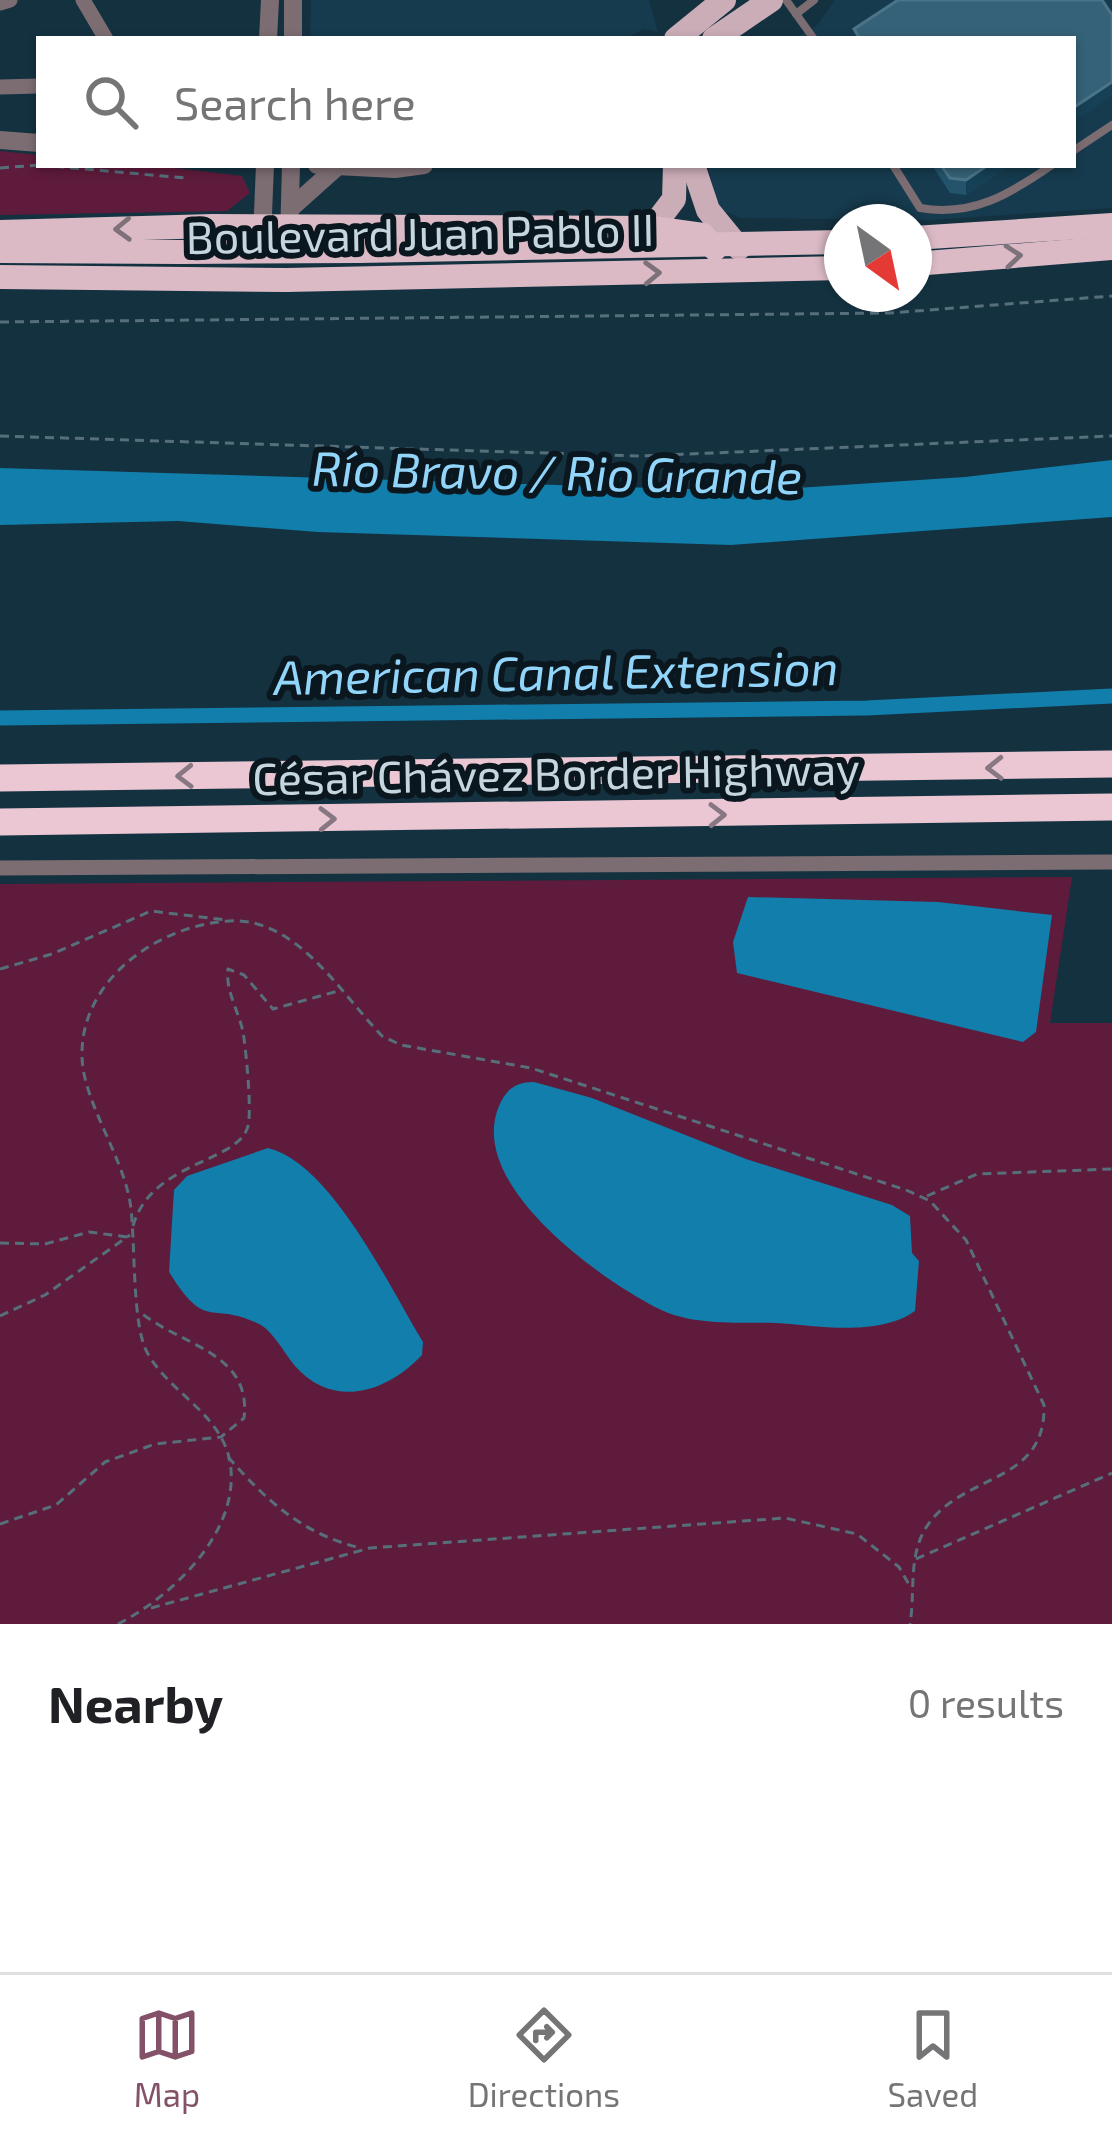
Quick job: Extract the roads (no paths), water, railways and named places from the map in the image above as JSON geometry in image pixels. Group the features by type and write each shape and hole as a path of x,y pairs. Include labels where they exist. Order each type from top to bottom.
{"highway":[{"path":"0,232 262,226 290,218 344,226 652,228 703,235 727,248"},
{"path":"932,237 1112,225"},
{"path":"213,226 228,245 226,256 213,262"},
{"path":"344,226 333,248 344,262"},
{"name":"Boulevard Juan Pablo II","path":"0,251 678,249 824,243"},
{"path":"932,263 1112,248"},
{"path":"125,275 153,265 213,262 487,261 535,277"},
{"name":"Boulevard Juan Pablo II","path":"0,277 125,275 200,281 824,269"},
{"name":"César Chávez Border Highway","path":"0,778 1059,767 1112,761"},
{"name":"César Chávez Border Highway","path":"0,822 1112,809"}],"main road":[{"path":"679,36 724,0"},
{"path":"718,36 771,0"},
{"path":"652,228 674,199 675,168"},
{"path":"694,168 727,248"}],"street":[{"path":"0,3 10,0"},
{"path":"83,0 104,36"},
{"path":"268,36 269,0"},
{"path":"292,36 293,0"},
{"path":"0,87 36,86"},
{"path":"0,140 36,143"},
{"path":"262,262 265,168"},
{"path":"288,262 291,168"},
{"path":"290,218 336,168"},
{"path":"0,868 1112,862"}],"lane":[{"path":"786,0 812,36"},
{"path":"796,14 814,0"},
{"path":"1076,149 1112,124"},
{"path":"895,168 920,208 932,210 999,201 1048,168"}],"water":[{"path":"1112,460 1112,517 731,545 318,532 178,521 0,525 0,468 751,491 965,477"},
{"path":"748,897 938,902 1052,915 1036,1032 1023,1042 737,973 733,942"},
{"path":"534,1082 592,1098 746,1159 892,1205 910,1216 912,1253 919,1261 915,1311 887,1323 855,1328 722,1322 671,1314 631,1293 544,1225 502,1166 494,1136 499,1106 512,1088"},
{"path":"268,1148 291,1158 336,1202 423,1342 422,1355 393,1379 360,1391 326,1388 295,1366 264,1327 243,1317 201,1309 169,1272 174,1190 187,1176"}],"waterway":[{"name":"American Canal Extension","path":"0,718 867,708 1112,696"}],"water label":[{"name":"Río Bravo / Rio Grande","path":"557,473"}]}
